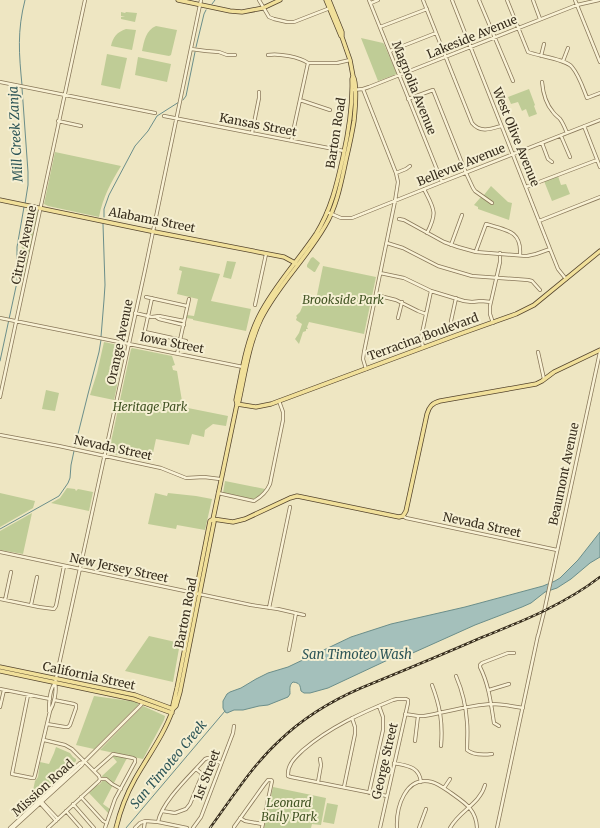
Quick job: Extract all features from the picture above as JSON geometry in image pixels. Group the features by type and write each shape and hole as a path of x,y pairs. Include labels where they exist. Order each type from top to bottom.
{"main road":[{"path":"178,0 230,11 242,12 264,8 280,0"},
{"path":"326,0 331,8"},
{"path":"329,0 331,8"},
{"name":"Barton Road","path":"116,828 121,810 130,789 164,732 172,711 176,706 180,692 210,521 213,519 236,404 239,401 248,344 255,328 271,302 296,264 318,237 329,213 346,152 356,104 350,60 342,37 339,34 331,8"},
{"name":"Barton Road","path":"346,152 352,95 354,90"},
{"path":"352,95 354,98 353,103 356,104"},
{"path":"351,115 355,113"},
{"name":"Alabama Street","path":"0,200 286,258 296,264"},
{"name":"Terracina Boulevard","path":"236,404 256,407 264,406 516,314 534,305 600,251"},
{"path":"213,519 233,522 245,519 297,496 399,517 403,516 406,511 427,414 432,405 440,401 536,384 554,372 600,351"},
{"name":"California Street","path":"0,668 56,681"},
{"name":"California Street","path":"0,671 146,698 172,711"},
{"name":"California Street","path":"122,694 172,711"}],"street":[{"name":"Citrus Avenue","path":"0,397 15,321 85,0"},
{"name":"Orange Avenue","path":"28,695 12,774 34,778 44,740 53,686 56,681 202,0"},
{"path":"259,0 272,18 280,21 294,22 331,8"},
{"path":"370,2 378,0"},
{"path":"423,0 470,120 478,128 486,130 501,126"},
{"name":"West Olive Avenue","path":"452,0 558,269 566,279"},
{"path":"480,0 513,81"},
{"path":"507,0 527,51 529,53 569,64 573,67 587,98 600,93"},
{"path":"533,0 540,19"},
{"path":"576,0 600,62"},
{"name":"Lakeside Avenue","path":"354,90 363,89 471,48 577,5 599,0"},
{"name":"Magnolia Avenue","path":"370,2 442,182"},
{"path":"380,28 427,9"},
{"path":"390,51 436,33"},
{"path":"541,56 544,44"},
{"path":"191,48 219,52 227,55 235,55"},
{"path":"562,62 568,48"},
{"path":"268,55 274,53 302,59 308,63 337,63 350,60"},
{"path":"291,141 308,63"},
{"path":"0,82 156,114"},
{"path":"542,82 546,102 552,112 560,119 567,133"},
{"path":"363,89 396,173 398,182 396,201 363,354 366,369"},
{"path":"408,99 433,90 466,173 474,189 492,203"},
{"path":"252,133 259,92"},
{"path":"300,100 330,110"},
{"name":"Kansas Street","path":"164,116 346,152"},
{"name":"Bellevue Avenue","path":"329,213 341,218 352,218 600,120"},
{"path":"58,121 81,126"},
{"path":"584,126 600,167"},
{"path":"561,136 570,158"},
{"path":"542,143 548,160 552,162"},
{"path":"526,187 597,160"},
{"path":"396,173 410,166"},
{"path":"424,189 434,211 433,220 427,233"},
{"path":"539,221 600,197"},
{"path":"451,245 462,215"},
{"path":"399,219 404,220 451,245 476,252 527,256 550,249"},
{"path":"476,252 486,224 514,234 520,243 520,255"},
{"path":"387,243 403,248 446,269 472,276 528,280 540,290"},
{"path":"493,322 490,314 491,302 500,253"},
{"path":"255,305 266,254"},
{"path":"380,273 404,278 431,291 468,302 491,302"},
{"path":"423,348 421,338 431,291"},
{"path":"376,295 402,302 426,314"},
{"path":"146,297 187,306"},
{"path":"143,339 152,298"},
{"path":"452,330 451,321 456,298"},
{"path":"177,354 189,299"},
{"path":"398,318 402,302"},
{"path":"135,313 184,323"},
{"name":"Iowa Street","path":"0,318 244,367"},
{"path":"145,332 186,341"},
{"name":"Beaumont Avenue","path":"497,828 600,351"},
{"path":"538,352 544,379"},
{"path":"218,493 254,500 260,497 268,488 283,420 283,412 279,401"},
{"name":"Nevada Street","path":"0,435 61,446 161,468 186,478 204,477 220,479"},
{"path":"269,608 290,507"},
{"name":"Nevada Street","path":"403,516 406,518 557,550"},
{"name":"New Jersey Street","path":"0,552 304,614"},
{"path":"0,599 54,609 56,606 64,566"},
{"path":"5,600 11,572"},
{"path":"31,605 37,577"},
{"path":"289,650 296,613"},
{"path":"498,726 494,723 492,704 480,665 508,653 514,653"},
{"path":"456,676 466,708 468,734 467,752 483,755 492,754"},
{"path":"488,690 509,684"},
{"path":"432,685 440,713 441,746"},
{"path":"0,689 76,705 68,727 47,724"},
{"path":"0,707 4,690"},
{"name":"George Street","path":"379,706 397,699 408,700 380,828"},
{"name":"Mission Road","path":"11,828 82,765 143,702"},
{"path":"405,714 418,716 492,704 523,708"},
{"path":"370,793 383,730 383,717 379,706 352,718 320,737 296,757 290,765 287,773 288,776 291,777 344,788 370,793 387,796"},
{"path":"415,741 418,716"},
{"path":"344,788 356,734 356,727 352,718"},
{"name":"1st Street","path":"193,828 201,817 233,733 234,726"},
{"path":"44,740 65,745 94,771 100,779"},
{"path":"94,771 113,754 135,759 116,799 105,828"},
{"path":"158,822 162,811 170,798 206,758 221,763"},
{"path":"318,782 321,765 320,759"},
{"path":"394,763 414,768 420,777 421,782"},
{"path":"162,811 175,813 183,811 188,807 202,775 196,769"},
{"path":"100,779 106,779 121,789"},
{"path":"48,828 100,779"},
{"path":"444,788 450,779"},
{"path":"234,827 240,818 269,780 271,780 262,826 240,818"},
{"path":"397,828 402,797 409,788 421,782 431,782 444,788 462,800 469,806 476,818 476,828"},
{"path":"450,828 454,820 481,796 486,785"},
{"path":"81,797 103,821 107,823"},
{"path":"40,801 57,820"},
{"path":"73,804 94,828"},
{"path":"419,828 426,809"},
{"path":"66,811 81,828"},
{"path":"144,828 145,821"},
{"path":"135,828 140,823 145,821 187,828"}],"green space":[{"path":"121,12 137,13 135,22 121,19 121,17 125,17 121,16"},
{"path":"156,26 177,30 171,55 169,56 142,51 148,33"},
{"path":"126,29 136,30 132,50 111,46 116,35"},
{"path":"361,38 384,44 397,74 378,81"},
{"path":"107,54 127,58 120,89 101,85"},
{"path":"138,57 171,64 167,82 135,75"},
{"path":"529,89 537,114 529,117 526,109 522,111 518,102 511,104 508,97"},
{"path":"55,152 121,166 108,190 99,217 44,204"},
{"path":"558,176 561,185 566,184 570,194 552,201 544,181"},
{"path":"491,186 508,202 512,203 509,220 478,209 478,207 474,205"},
{"path":"27,209 38,211 25,277 21,276 22,237"},
{"path":"313,257 320,263 315,272 307,267 311,258"},
{"path":"227,261 236,262 231,279 223,277"},
{"path":"180,266 220,274 211,301 251,309 246,331 186,318 187,315 194,316 198,299 177,294 182,271 179,270"},
{"name":"Brookside Park","path":"323,266 376,277 364,334 309,322 307,327 308,329 303,332 299,344 295,339 302,324 296,320 296,316 300,312 304,303 315,305"},
{"path":"104,342 123,346 125,348 114,400 90,395"},
{"name":"Heritage Park","path":"132,348 172,356 175,365 172,366 173,370 177,371 183,407 228,416 226,426 213,424 205,430 204,437 192,434 189,445 156,439 151,462 129,457 130,451 124,450 122,456 110,453 109,451"},
{"path":"46,390 59,393 55,411 42,409"},
{"path":"225,481 265,489 260,496 253,499 223,493"},
{"path":"67,488 75,489 76,491 78,489 93,492 89,511 51,503 60,498"},
{"path":"0,493 35,501 33,508 0,527"},
{"path":"155,493 167,496 168,493 212,499 205,530 177,525 176,529 148,524"},
{"path":"32,513 23,554 0,550 0,531"},
{"path":"149,636 180,643 173,682 125,671"},
{"path":"94,696 137,702 138,705 94,749 76,745"},
{"path":"143,706 165,716 143,759 100,750"},
{"path":"56,747 70,753 76,761 39,797 32,795 35,781 38,777 40,762 49,764"},
{"path":"115,755 127,758 103,804 110,809 109,814 89,793 100,784 103,780 102,776 117,762 112,756"},
{"name":"Leonard Baily Park","path":"273,787 326,798 321,825 312,824 311,828 264,828"},
{"path":"327,803 338,805 334,824 323,822"}],"water":[{"name":"San Timoteo Wash","path":"600,532 600,557 590,563 571,579 557,588 545,592 531,603 475,625 406,656 392,658 328,688 310,693 304,693 301,691 298,684 293,682 290,686 290,694 288,697 268,705 243,710 234,710 227,713 223,708 223,701 230,692 241,688 268,673 288,667 351,637 391,624 465,607 543,586 555,581 578,560"}],"waterway":[{"name":"Mill Creek Zanja","path":"22,85 19,42 22,11 25,0"},
{"path":"212,4 215,0"},
{"path":"196,47 206,10"},
{"path":"183,100 186,96 195,52"},
{"name":"Mill Creek Zanja","path":"22,88 28,172 28,185 25,204"},
{"path":"104,217 104,209 109,195 135,146 148,131 157,116 179,102"},
{"name":"Mill Creek Zanja","path":"0,361 17,282 17,247 24,207"},
{"path":"101,337 105,285 103,224"},
{"path":"75,446 101,340"},
{"path":"0,529 59,496 70,478 74,451"},
{"name":"San Timoteo Creek","path":"126,828 225,711"}],"railway":[{"path":"210,828 269,751 288,733 318,711 361,688 541,612 572,596 600,577"}]}
